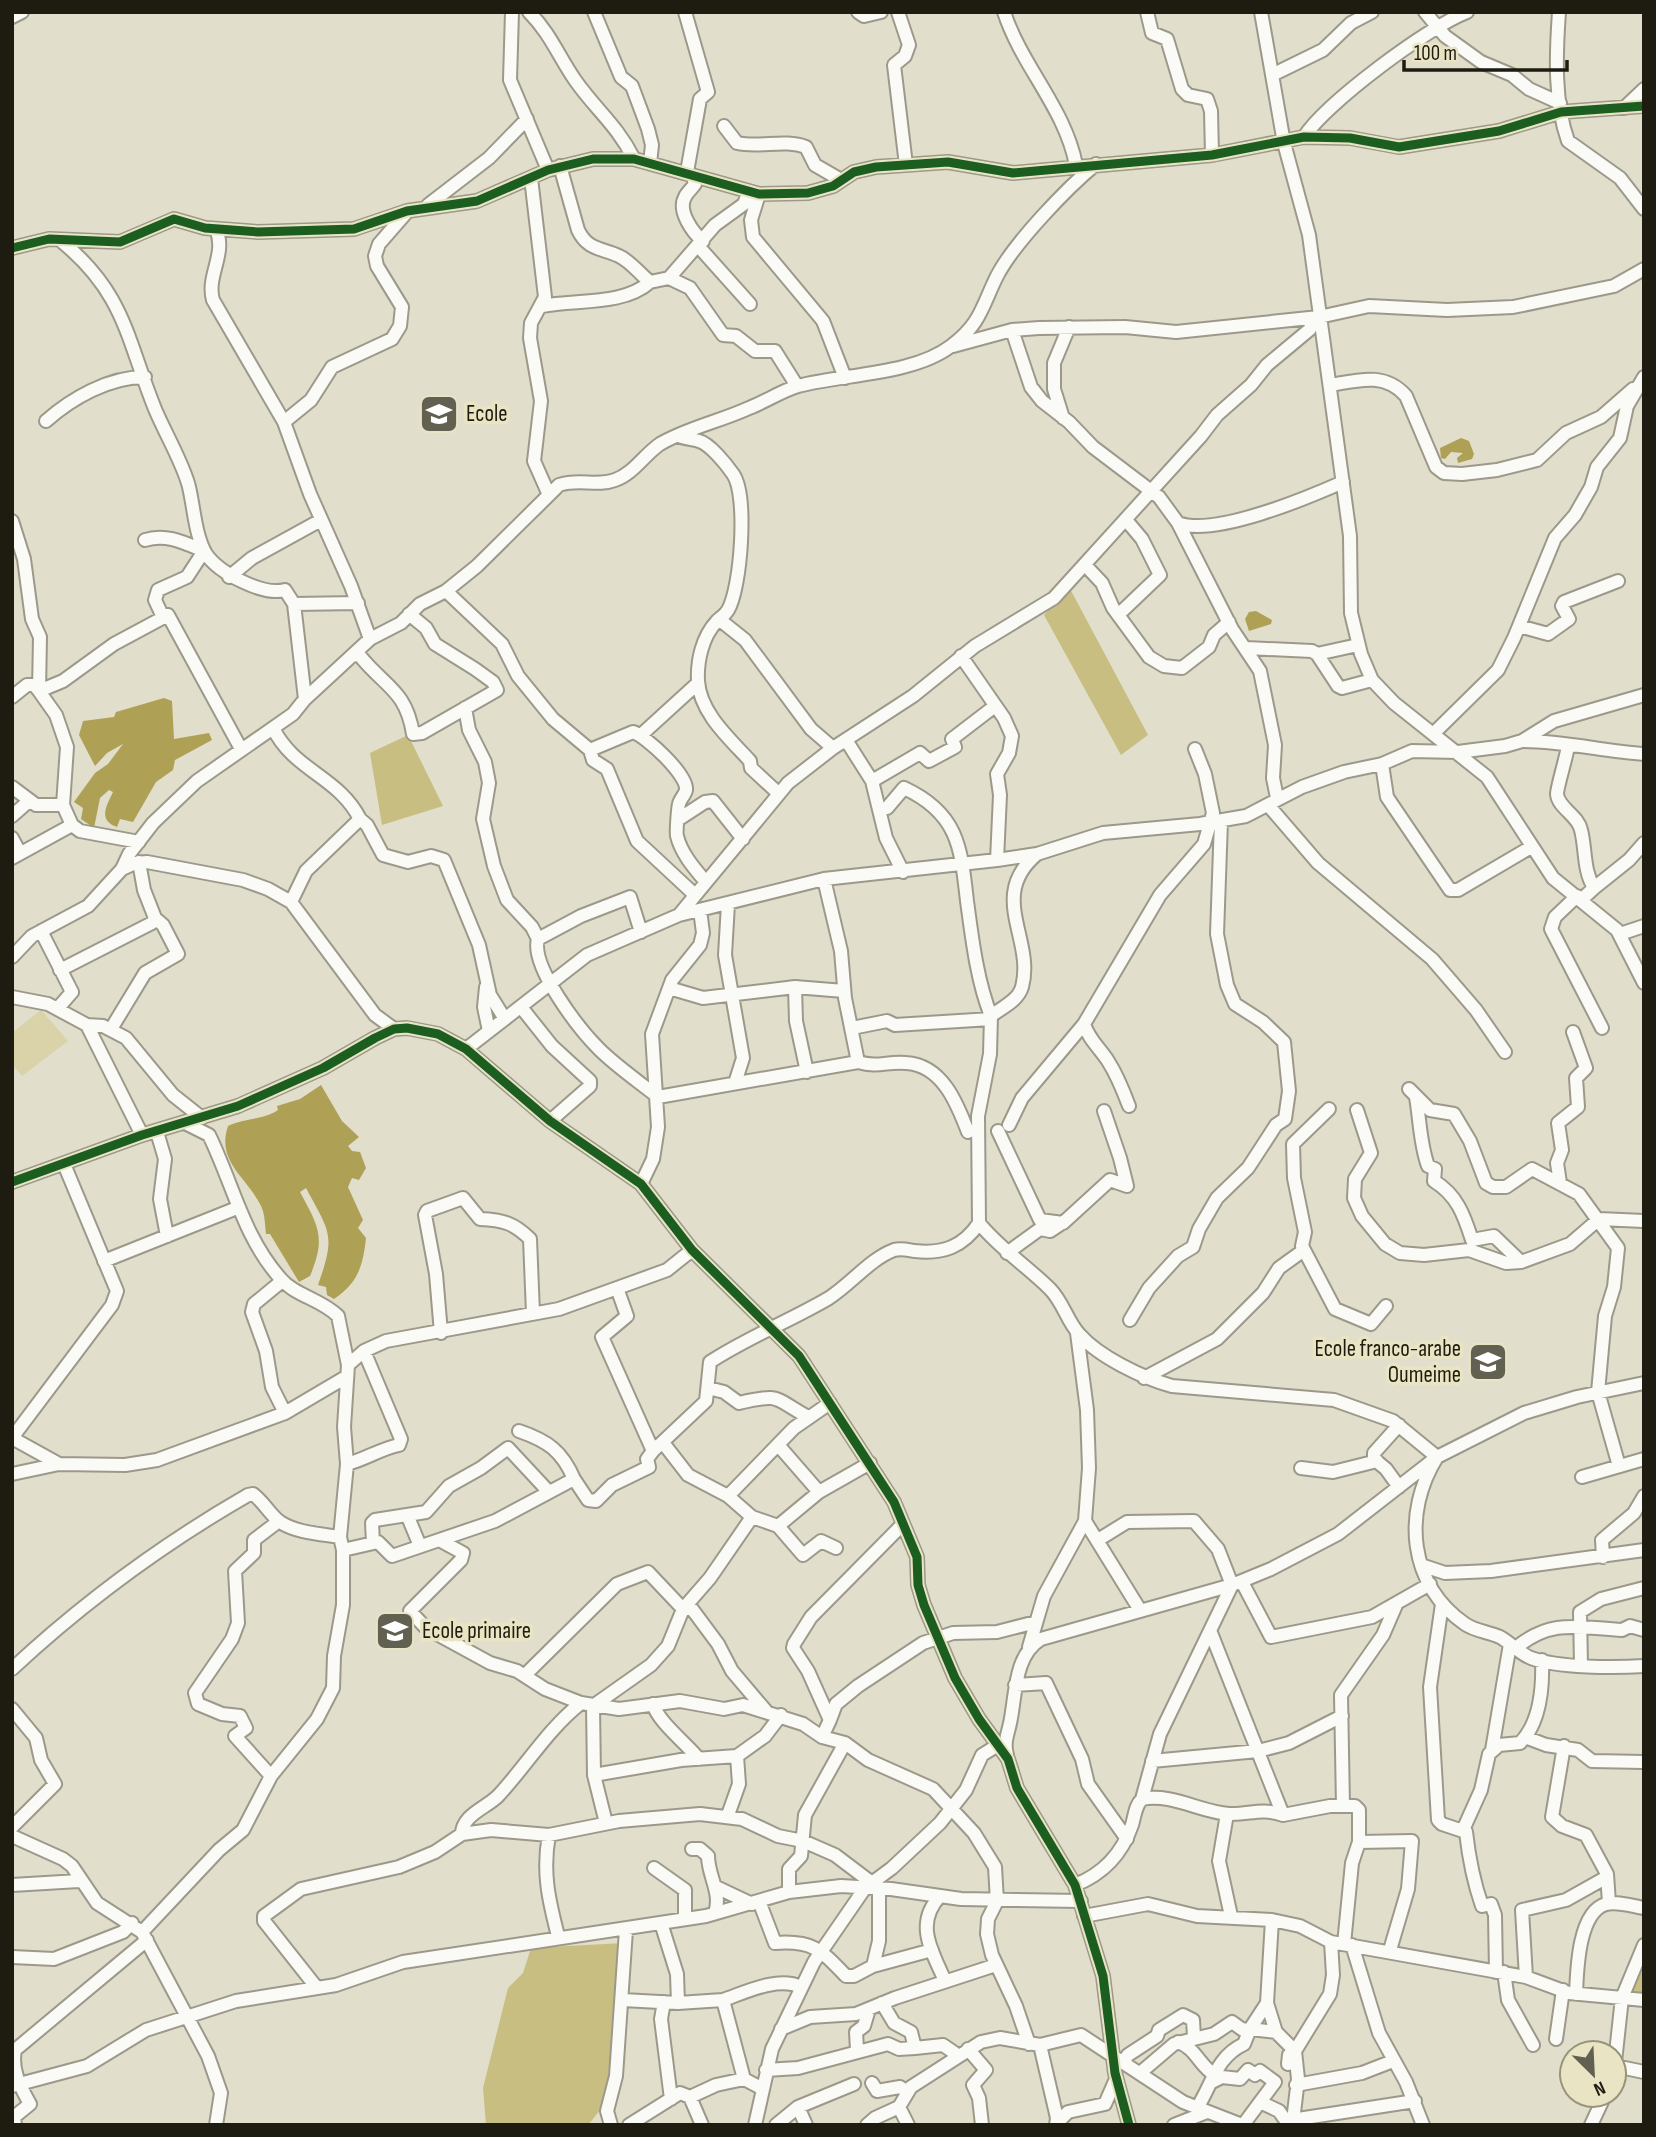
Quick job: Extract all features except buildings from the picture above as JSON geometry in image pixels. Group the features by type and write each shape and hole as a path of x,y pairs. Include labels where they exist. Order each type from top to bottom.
{"street":[{"path":"12,17 22,12"},
{"path":"512,12 510,80 527,119 554,168 580,236 598,250 623,258 650,282"},
{"path":"529,12 551,36 575,80 621,132 634,159"},
{"path":"594,12 619,74 632,86 648,129 652,145 650,163"},
{"path":"685,12 708,92 700,99 690,174 695,184 684,198 684,206 692,232 750,304"},
{"path":"858,12 864,16 881,12"},
{"path":"898,12 909,45 905,56 894,65 906,165"},
{"path":"1147,12 1152,33 1167,39 1182,89 1188,95 1207,99 1211,111 1212,155"},
{"path":"1261,12 1284,143 1310,235 1350,536 1351,613 1358,645 1372,680 1487,777 1553,878 1620,934 1644,983"},
{"path":"1272,75 1322,50 1351,23 1372,12"},
{"path":"1424,12 1437,27 1481,62 1511,75 1561,108"},
{"path":"1304,137 1327,109 1437,27 1467,12"},
{"path":"1559,12 1557,46 1561,108 1569,141 1620,178 1644,209"},
{"path":"1009,14 1026,63 1053,103 1068,135 1076,165"},
{"path":"1623,108 1644,89"},
{"path":"12,248 31,242 60,239 120,242 174,219 216,229 258,232 354,229 407,211 477,201 554,168 593,159 634,159 754,192 821,191 854,172 906,165 948,162 983,171 1013,173 1076,165 1212,155 1304,137 1350,138 1399,147 1425,145 1499,131 1561,108 1644,106"},
{"path":"425,208 489,158 527,119"},
{"path":"724,125 737,144 759,146 795,143 806,147 815,165 841,180"},
{"path":"950,347 976,322 988,304 997,276 1014,253 1067,189 1096,164"},
{"path":"531,177 545,297 531,323 530,338 541,401 534,461 549,495"},
{"path":"542,306 569,304 589,298 614,299 650,282 668,278 701,244 715,225 744,204 754,192"},
{"path":"754,192 751,220 753,237 823,321 845,378"},
{"path":"284,422 311,401 332,367 392,338 400,326 402,307 377,266 375,256 379,244 407,211"},
{"path":"216,229 222,242 211,292 213,300 284,422 321,520 358,603 370,639"},
{"path":"60,239 83,259 111,295 131,337 151,400 189,487 191,513 204,551"},
{"path":"12,957 41,931 63,922 88,906 122,869 153,823 197,781 293,714 304,699 370,639 401,623 419,604 446,591 477,566 559,485 576,480 599,484 627,475 642,457 678,436 797,386 907,365 950,347 1012,330 1125,327 1176,332 1319,317 1369,306 1447,310 1513,307 1614,286 1644,268"},
{"path":"668,278 690,288 723,335 736,336 755,351 771,350 779,354 797,386"},
{"path":"679,915 778,793 833,748 913,696 961,656 1054,598 1086,566 1217,415 1251,385 1267,365 1309,330 1319,317"},
{"path":"1063,418 1054,389 1054,363 1069,327"},
{"path":"1012,330 1031,387 1042,401 1093,447 1150,490 1178,523 1229,622 1264,682 1275,745 1273,802 1318,863 1432,959 1476,1010 1505,1052"},
{"path":"46,421 68,401 126,377 145,377"},
{"path":"1331,385 1372,378 1399,388 1406,396 1436,467 1444,473 1462,474 1489,472 1537,460 1566,433 1601,417 1643,379"},
{"path":"1433,734 1493,677 1519,626 1555,538 1575,515 1591,487 1597,467 1620,438 1626,406 1643,379"},
{"path":"678,436 702,441 733,474 737,484 742,548 730,605 702,647 698,682 714,721 750,761 751,768 778,793"},
{"path":"1178,523 1186,526 1240,519 1343,482"},
{"path":"229,577 252,558 321,520"},
{"path":"1118,615 1160,575 1142,539 1126,520"},
{"path":"13,527 24,559 32,619 40,637 39,691"},
{"path":"145,540 155,537 175,539 204,551 229,577 285,590 294,604 304,699"},
{"path":"204,551 187,577 158,590 155,600 162,612 168,615 241,749"},
{"path":"1086,566 1102,583 1118,615 1149,657 1174,669 1182,668 1209,647 1214,635 1229,622"},
{"path":"1519,626 1548,634 1569,619 1562,606 1564,601 1618,581"},
{"path":"446,591 502,644 519,676 553,719 590,750 593,760 607,769 637,841 694,894"},
{"path":"294,604 358,603"},
{"path":"410,614 426,628 435,644 493,682 497,690"},
{"path":"39,691 63,681 114,644 168,615"},
{"path":"720,620 745,640 811,729 833,748"},
{"path":"1317,654 1358,645"},
{"path":"1246,648 1312,651 1317,654 1338,686 1372,680"},
{"path":"355,654 402,697 410,716 413,734 422,733 519,676"},
{"path":"961,656 1012,736 1009,753 997,774 1000,794 997,860"},
{"path":"641,735 698,682"},
{"path":"12,697 31,685 39,691 56,715 67,747 63,805 72,825 86,833 139,842"},
{"path":"1522,741 1554,721 1644,695"},
{"path":"872,782 920,753 929,761 955,747 952,739 995,706"},
{"path":"465,708 469,730 485,762 489,783 483,819 494,866 507,900 532,927 538,939 536,947 551,984 600,1050 657,1097 858,1062 871,1067 910,1063 936,1074 958,1107 968,1132"},
{"path":"273,728 288,754 344,794 367,825 383,855 408,862 431,856 444,860 479,945 487,982 505,1019"},
{"path":"590,750 633,732 641,735 673,764 684,780 686,789 678,807 680,820 676,834 688,861 705,881"},
{"path":"846,740 872,782 886,838 902,872"},
{"path":"466,1049 587,955 679,915 824,879 997,860 1037,854 1103,833 1246,816 1336,775 1382,764 1412,751 1458,752 1522,741 1550,741 1568,746 1644,754"},
{"path":"1568,746 1565,771 1557,791 1558,800 1581,830 1586,871 1594,888"},
{"path":"1130,1320 1149,1288 1178,1256 1193,1247 1199,1229 1217,1198 1248,1168 1285,1117 1289,1091 1284,1042 1263,1022 1235,1004 1220,957 1217,821 1195,748"},
{"path":"1382,764 1387,797 1450,890 1458,890 1531,847"},
{"path":"12,787 29,801 43,806 63,805"},
{"path":"519,1431 543,1439 562,1454 574,1479 591,1503 612,1485 649,1466 647,1459 656,1448 706,1401 706,1372 710,1363 829,1298 884,1254 898,1248 935,1253 945,1251 967,1239 979,1223 978,1116 990,1054 991,1017 982,991 960,841 944,815 921,796 904,788 887,808"},
{"path":"12,816 29,801"},
{"path":"680,820 705,802 713,801 743,839"},
{"path":"291,902 306,871 360,819"},
{"path":"1062,1223 1040,1220 1003,1128 1022,1098 1084,1024 1160,895 1200,852 1217,821"},
{"path":"12,838 16,855 72,825"},
{"path":"1602,1028 1551,929 1555,917 1629,860 1644,843"},
{"path":"852,1028 887,1021 895,1025 991,1017 1012,1000 1022,986 1014,891 1023,868 1037,854"},
{"path":"122,869 139,862 243,880 268,889 291,902 374,1015 394,1029"},
{"path":"111,1029 145,973 178,954 163,925 155,918 144,891 139,862"},
{"path":"824,879 841,951 844,991 858,1062"},
{"path":"538,939 581,916 630,897 641,932"},
{"path":"728,904 725,955 743,1058 735,1083"},
{"path":"640,1184 653,1158 658,1127 652,1034 669,988 681,965 700,945 704,933 700,910"},
{"path":"60,970 140,929 155,918"},
{"path":"1620,934 1644,926"},
{"path":"41,931 72,993 58,1008"},
{"path":"487,982 484,1007 489,1031"},
{"path":"669,988 703,998 795,987 844,991"},
{"path":"795,987 796,1021 807,1072"},
{"path":"12,997 26,998 58,1008 88,1025 111,1029 126,1038 173,1095 202,1118"},
{"path":"521,1007 558,1053 590,1081 590,1086 550,1121"},
{"path":"1084,1024 1091,1042 1099,1048 1120,1082 1129,1106"},
{"path":"88,1025 142,1135"},
{"path":"12,1182 142,1135 238,1107 323,1068 394,1029 407,1028 438,1034 466,1049 550,1121 640,1184 692,1250 799,1356 894,1502 917,1558 918,1585 937,1638 956,1678 1009,1759"},
{"path":"1560,1183 1557,1163 1562,1150 1558,1123 1578,1107 1576,1078 1586,1068 1573,1032"},
{"path":"1521,1262 1494,1236 1472,1240 1463,1211 1447,1189 1434,1181 1435,1169 1428,1166 1420,1146 1422,1129 1413,1093 1430,1110 1454,1114 1470,1141 1486,1183 1493,1188 1506,1186 1532,1169 1579,1194 1618,1248 1614,1287 1605,1316 1598,1392 1619,1466"},
{"path":"1329,1109 1293,1144 1294,1178 1303,1214 1304,1250 1335,1309 1371,1324 1386,1306"},
{"path":"1357,1110 1371,1153 1355,1179 1354,1198 1362,1216 1385,1244 1400,1253 1424,1255 1469,1250 1506,1263 1521,1262 1570,1244 1599,1219 1644,1221"},
{"path":"1007,1252 1040,1228 1050,1231 1062,1223 1110,1180 1126,1186 1120,1157 1104,1111"},
{"path":"15,2125 13,2117 30,2104 16,2086 13,2062 15,2050 140,1932 219,1850 243,1829 271,1776 317,1719 334,1688 334,1656 343,1605 342,1543 347,1464 344,1427 347,1371 343,1330 338,1317 314,1298 282,1281 251,1238 209,1135 185,1124"},
{"path":"157,1132 165,1159 160,1199 167,1236"},
{"path":"60,1464 12,1438 112,1305 117,1291 64,1164"},
{"path":"441,1333 436,1274 425,1215 463,1198 480,1219 503,1220 519,1227 530,1239 533,1313"},
{"path":"104,1261 237,1208"},
{"path":"441,1541 463,1553 461,1560 411,1611 426,1628 501,1668 525,1675 545,1689 587,1705 619,1709 680,1701 724,1709 743,1705 781,1715 803,1724 822,1737 845,1743 868,1760 933,1790 974,1833 992,1860 998,1881 997,1901 988,1919 987,1934 996,1965 1034,2045 1056,2124 1068,2112 1105,2104 1116,2079 1118,2061 1102,1976 1081,1901 1075,1885 1017,1788 1004,1744 1015,1685 1044,1596 1085,1521 1089,1438 1077,1333 1059,1297 1007,1252 979,1223"},
{"path":"12,1474 60,1464 125,1465 158,1460 285,1413 347,1371 365,1351 386,1341 559,1310 667,1270 692,1250"},
{"path":"1144,1378 1216,1339 1263,1293 1279,1268 1304,1250"},
{"path":"282,1281 254,1304 252,1312 267,1351 272,1387 285,1413"},
{"path":"617,1288 627,1316 602,1337 656,1448"},
{"path":"1077,1333 1097,1350 1144,1378 1172,1387 1334,1400 1370,1411 1399,1425 1437,1457"},
{"path":"347,1464 362,1460 379,1449 399,1445 401,1439 365,1351"},
{"path":"1029,1647 1049,1636 1237,1583 1338,1534 1437,1457 1524,1413 1598,1392 1644,1383"},
{"path":"708,1388 724,1392 739,1404 760,1397 783,1399 808,1417"},
{"path":"728,1496 808,1417 830,1403"},
{"path":"1399,1425 1374,1453 1374,1459 1399,1487"},
{"path":"656,1448 664,1444 681,1469 696,1481 728,1496 752,1517 778,1526 803,1555 821,1541 836,1548"},
{"path":"779,1446 819,1492"},
{"path":"373,1543 372,1523 375,1520 408,1517 426,1512 449,1486 481,1468 508,1448 548,1491"},
{"path":"1437,1457 1418,1496 1415,1547 1430,1584 1443,1604 1466,1626 1513,1646 1532,1658 1581,1665 1644,1666"},
{"path":"1582,1476 1644,1459"},
{"path":"1301,1468 1337,1471 1377,1461"},
{"path":"778,1526 819,1492 870,1463"},
{"path":"12,1669 61,1624 102,1592 189,1528 248,1495 253,1494 263,1501 279,1521 299,1530 342,1543 382,1544 392,1556 495,1521 574,1479"},
{"path":"1603,1558 1602,1540 1634,1513 1644,1496"},
{"path":"408,1517 420,1546"},
{"path":"462,1833 462,1826 467,1820 496,1797 556,1726 650,1665 673,1639 683,1609 710,1578 752,1517"},
{"path":"271,1776 235,1736 246,1728 240,1716 222,1714 198,1704 195,1693 232,1639 238,1623 235,1571 254,1553 254,1540 279,1521"},
{"path":"1085,1521 1140,1610"},
{"path":"1098,1540 1127,1522 1194,1521 1218,1549 1271,1637 1371,1617 1430,1584"},
{"path":"830,1720 808,1671 793,1648 794,1644 811,1617 902,1525"},
{"path":"1421,1565 1435,1571 1452,1573 1603,1558 1644,1550"},
{"path":"525,1675 617,1584 648,1573 683,1609 692,1609 732,1671 765,1711"},
{"path":"1075,1885 1100,1874 1126,1839 1137,1805 1142,1799 1160,1734 1237,1583"},
{"path":"1581,1665 1580,1612 1601,1599 1644,1588"},
{"path":"1443,1604 1430,1687 1438,1820 1442,1824 1463,1829"},
{"path":"1343,1806 1342,1690 1383,1635 1396,1605"},
{"path":"822,1737 836,1704 858,1686 923,1643 953,1633 997,1632 1035,1622"},
{"path":"1513,1646 1546,1629 1563,1626 1622,1630 1630,1626 1644,1630"},
{"path":"1211,1633 1283,1815"},
{"path":"1513,1646 1492,1750 1474,1812 1463,1829 1466,1858 1478,1896 1483,1907 1490,1904 1494,1910 1500,1972 1508,2000 1533,2045"},
{"path":"1492,1750 1507,1742 1520,1743 1525,1737 1543,1693 1542,1660"},
{"path":"1015,1685 1046,1683 1082,1759 1088,1784 1126,1839"},
{"path":"653,1704 658,1718 674,1730 699,1759"},
{"path":"587,1705 594,1775 606,1823"},
{"path":"12,1709 36,1738 41,1760 55,1784 12,1828"},
{"path":"594,1775 737,1756 765,1736 781,1715"},
{"path":"1152,1761 1258,1751 1289,1743 1342,1716"},
{"path":"1525,1737 1546,1745 1564,1746 1586,1754 1592,1761 1644,1762"},
{"path":"789,1892 789,1869 801,1856 805,1815 845,1743"},
{"path":"755,2125 766,2070 781,2029 822,1951 872,1886 951,1811 982,1755 998,1745"},
{"path":"1564,1746 1552,1817 1566,1829 1586,1835 1607,1877 1609,1903"},
{"path":"728,1815 739,1784 737,1756"},
{"path":"1142,1799 1161,1798 1227,1814 1258,1809 1283,1815 1343,1806 1355,1806 1359,1810 1359,1842 1352,1863 1348,1945 1379,2032 1415,2101 1423,2125"},
{"path":"317,1988 264,1922 264,1916 301,1889 399,1867 435,1852 462,1833 491,1830 549,1835 606,1823 700,1814 728,1815 778,1836 803,1841 835,1855 872,1886 879,1941 873,1966"},
{"path":"1227,1814 1219,1861 1231,1916"},
{"path":"549,1835 544,1860 545,1882 558,1937"},
{"path":"12,1836 63,1858 72,1866 79,1881 97,1903 140,1932 208,2056 221,2092 216,2125"},
{"path":"1359,1842 1412,1841 1408,1889 1390,1950"},
{"path":"692,1849 700,1849 708,1856 708,1869 716,1887 718,1904 715,1913"},
{"path":"654,1868 685,1890 685,1919"},
{"path":"1525,1977 1522,1910 1566,1900 1607,1877"},
{"path":"12,1885 79,1881"},
{"path":"16,2086 87,2066 146,2030 257,1996 336,1985 403,1962 685,1919 817,1887 872,1886 997,1901 1081,1901"},
{"path":"716,1887 756,1903 775,1943 800,1941 822,1951 846,1976 854,1976 873,1966 932,1950"},
{"path":"940,1896 929,1908 926,1926 932,1950 945,1981"},
{"path":"1084,1916 1148,1903 1198,1916 1272,1920 1300,1926 1331,1942 1390,1950 1525,1977 1569,1992 1644,2000"},
{"path":"1556,2039 1582,1936 1595,1911 1609,1903 1644,1908"},
{"path":"1272,1920 1267,2003 1276,2032 1295,2052"},
{"path":"661,1923 677,1974 678,2003"},
{"path":"611,2125 607,2111 616,2076 626,1930"},
{"path":"12,1957 54,1959 123,1932 140,1932"},
{"path":"1293,2121 1295,2052 1330,1994 1334,1975 1331,1942"},
{"path":"1618,2039 1622,1998 1644,1945"},
{"path":"781,2029 810,2017 850,2016 996,1965"},
{"path":"623,2000 678,2003 723,2000 772,1984 790,1982 801,1987"},
{"path":"723,2000 744,2079"},
{"path":"664,2002 661,2019 671,2099"},
{"path":"883,2003 894,2023 911,2032 915,2048"},
{"path":"1174,2125 1191,2122 1202,2110 1227,2053 1247,2040 1250,2029 1267,2003"},
{"path":"857,2050 856,2032 864,2026 869,2009"},
{"path":"1118,2061 1157,2036 1158,2030 1183,2015 1193,2020 1194,2037"},
{"path":"1140,2073 1158,2055 1178,2042 1214,2034 1232,2022 1243,2030 1276,2032"},
{"path":"867,2125 899,2108 908,2092 964,2053 981,2042 1000,2038 1034,2045 1081,2035 1118,2061 1202,2110 1235,2124 1260,2102 1275,2082 1276,2070 1293,2066"},
{"path":"1178,2042 1192,2049 1214,2078"},
{"path":"766,2070 798,2068 857,2050 888,2044 899,2049 943,2045 964,2053 986,2070 973,2085 979,2098 982,2125"},
{"path":"1296,2085 1369,2071 1393,2060"},
{"path":"1214,2078 1240,2079 1248,2070 1255,2075 1261,2071 1275,2082"},
{"path":"690,2097 716,2085 744,2079 763,2089"},
{"path":"1116,2079 1129,2125"},
{"path":"872,2083 877,2091 900,2087 908,2092"},
{"path":"776,2125 798,2107 854,2084"},
{"path":"629,2125 680,2092 690,2097 700,2124"},
{"path":"1260,2102 1279,2111 1289,2125 1293,2121 1415,2101"},
{"path":"798,2107 806,2125"},
{"path":"899,2108 908,2125"},
{"path":"1591,2125 1598,2109"}],"shaded area":[{"path":"1461,438 1469,441 1474,454 1472,459 1458,463 1457,458 1463,453 1451,452 1445,459 1441,458 1440,448"},
{"path":"1069,587 1148,735 1121,755 1044,615"},
{"path":"1256,611 1272,620 1271,624 1249,631 1245,619 1249,612"},
{"path":"164,698 172,701 174,739 209,733 212,740 175,760 173,770 156,782 133,822 120,819 117,827 107,820 105,812 113,792 109,790 100,798 94,828 81,819 83,808 74,802 95,773 108,764 123,744 107,753 95,766 79,735 83,721 114,717 116,712"},
{"path":"408,735 443,806 382,825 370,753"},
{"path":"41,1010 68,1041 22,1076 12,1064 12,1033"},
{"path":"321,1085 342,1121 359,1137 348,1146 352,1151 360,1152 366,1168 359,1180 352,1178 348,1187 363,1220 358,1228 366,1238 363,1257 354,1280 334,1299 327,1295 326,1287 318,1285 327,1255 328,1234 306,1188 300,1192 316,1224 319,1242 310,1276 299,1282 270,1234 266,1234 261,1206 229,1159 225,1139 228,1126 272,1113 278,1110 277,1106 300,1099"},
{"path":"623,1943 605,2104 588,2125 486,2125 483,2088 508,1988 523,1973 531,1948"},
{"path":"1644,1952 1644,1994 1627,1991"}],"cycle path":[{"path":"12,248 49,239 120,242 174,219 205,228 258,232 354,229 407,211 477,201 548,170 593,159 634,159 759,194 808,193 833,186 854,172 876,167 948,162 1013,173 1212,155 1304,137 1350,138 1399,147 1499,131 1561,112 1644,106"},
{"path":"12,1182 142,1135 238,1106 323,1068 394,1029 407,1028 438,1034 466,1049 550,1121 641,1184 692,1250 799,1356 894,1502 917,1557 918,1585 924,1605 955,1678 979,1719 1008,1759 1017,1788 1075,1885 1103,1976 1115,2073 1129,2125"}],"place":[{"name":"Ecole","path":"439,414"},
{"name":"Ecole franco-arabe Oumeime","path":"1488,1362"},
{"name":"Ecole primaire","path":"395,1631"}]}
